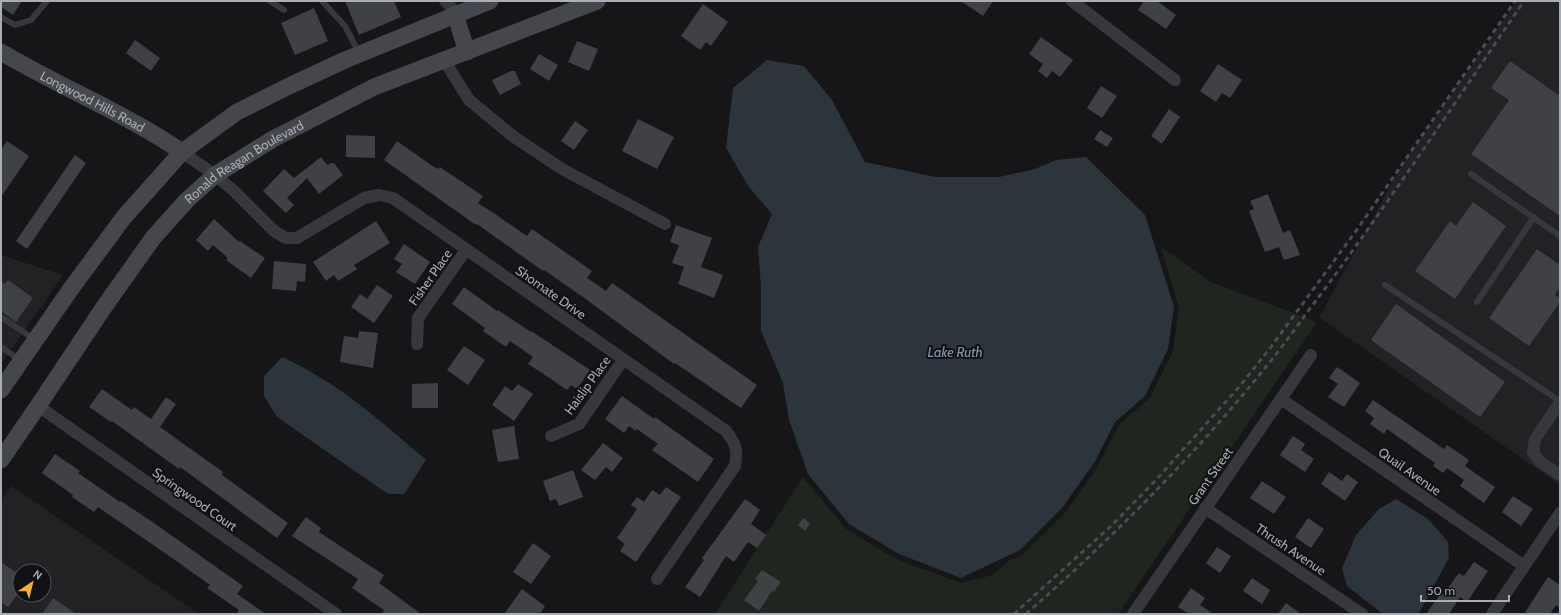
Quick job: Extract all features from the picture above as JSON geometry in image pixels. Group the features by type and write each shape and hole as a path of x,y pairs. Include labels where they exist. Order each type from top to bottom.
{"main road":[{"path":"1,390 35,340 124,217 182,152 236,112 360,54 450,8 490,1"},
{"name":"Ronald Reagan Boulevard","path":"1,460 104,307 153,238 187,200 215,175 273,139 374,87 597,1"},
{"path":"450,8 467,52"},
{"name":"Longwood Hills Road","path":"1,52 25,66 109,108 163,139 182,152"}],"street":[{"path":"1072,1 1176,80"},
{"path":"444,60 469,100 514,137 562,168 665,224"},
{"name":"Shomate Drive","path":"182,152 215,175 233,190 274,231 286,238 298,238 364,198 379,195 393,198 726,431 735,442 737,454 734,466 657,579"},
{"name":"Fisher Place","path":"417,344 418,318 466,250"},
{"name":"Grant Street","path":"1133,614 1311,355"},
{"name":"Haislip Place","path":"551,436 579,424 623,360"},
{"name":"Quail Avenue","path":"1281,399 1524,566"},
{"name":"Springwood Court","path":"38,406 336,614"},
{"path":"1559,406 1535,439 1533,452 1539,461 1560,475"},
{"name":"Thrush Avenue","path":"1205,508 1362,614"},
{"path":"1492,614 1560,513"}],"lane":[{"path":"1,18 15,25 31,20 47,1"},
{"path":"270,1 284,10"},
{"path":"322,1 345,26 360,54"},
{"path":"1471,174 1560,236"},
{"path":"1477,302 1534,218"},
{"path":"1385,285 1559,406"},
{"path":"1,317 35,340"},
{"path":"1,347 21,361"}],"shaded area":[{"path":"1517,1 1560,1 1560,485 1320,318 1317,322 1400,168"},
{"path":"1161,247 1211,282 1317,322 1118,614 715,614 803,477 846,529 896,559 961,583 993,575 1010,560 1022,555 1066,512 1098,466 1119,425 1150,398 1173,351 1179,308"},
{"path":"1,255 63,275 1,364"},
{"path":"11,486 199,614 1,614 1,501"}],"water":[{"name":"Lake Ruth","path":"767,60 804,66 832,100 865,162 935,177 999,177 1035,169 1056,160 1086,157 1145,215 1174,307 1168,349 1145,396 1115,422 1094,463 1062,508 1020,550 961,578 899,554 849,524 808,474 789,420 783,383 761,331 761,287 758,247 772,214 749,187 726,148 733,88"},
{"path":"282,357 340,390 358,403 426,460 404,494 388,494 277,417 264,396 264,376"},
{"path":"1396,499 1428,519 1448,542 1449,558 1419,613 1383,614 1347,586 1342,568 1356,535 1379,509"}],"building":[{"path":"1,1 22,1 13,15 1,7"},
{"path":"345,1 394,1 401,17 359,35"},
{"path":"961,1 993,1 983,16"},
{"path":"1144,1 1157,1 1176,15 1166,29 1138,10"},
{"path":"703,4 728,22 711,46 706,42 700,50 681,36"},
{"path":"314,8 328,41 295,55 281,23"},
{"path":"1041,37 1073,60 1060,77 1052,71 1047,78 1038,71 1043,64 1029,54"},
{"path":"135,40 160,58 151,71 126,53"},
{"path":"577,41 598,49 589,71 568,62"},
{"path":"539,54 558,65 549,81 530,69"},
{"path":"1510,61 1560,96 1560,216 1471,154 1509,100 1491,88"},
{"path":"1218,64 1242,80 1230,98 1222,93 1216,102 1200,91"},
{"path":"511,71 515,71 521,84 500,95 492,80"},
{"path":"1101,86 1117,96 1102,118 1087,108"},
{"path":"1169,109 1180,117 1162,144 1151,136"},
{"path":"638,119 674,137 657,169 622,151"},
{"path":"575,121 588,130 574,150 561,141"},
{"path":"1100,130 1113,138 1107,147 1094,139"},
{"path":"346,135 375,136 375,158 346,157"},
{"path":"7,141 29,156 1,197 1,150"},
{"path":"397,141 431,165 438,169 440,167 483,196 478,203 527,236 532,229 592,271 587,278 606,291 612,283 757,385 741,408 675,363 674,364 583,297 544,270 543,271 477,224 476,225 384,160"},
{"path":"75,155 86,163 27,249 16,241"},
{"path":"321,157 327,165 334,163 343,175 319,194 307,178 287,198 294,205 286,213 263,191 284,169 294,178"},
{"path":"1268,194 1283,233 1290,230 1300,255 1284,260 1279,247 1265,252 1249,211 1254,209 1250,201"},
{"path":"1473,202 1506,226 1455,299 1415,271 1450,221 1456,226"},
{"path":"214,219 239,242 240,241 265,258 251,278 226,260 228,258 213,245 208,251 196,240"},
{"path":"376,221 390,243 354,265 357,269 338,281 334,275 326,281 313,262"},
{"path":"676,225 712,238 701,267 723,275 714,298 678,284 684,267 672,263 679,245 670,242"},
{"path":"404,244 430,262 415,284 396,272 402,264 394,259"},
{"path":"1537,249 1560,265 1560,287 1555,295 1560,298 1560,302 1529,346 1489,318"},
{"path":"274,261 306,264 305,282 297,281 296,291 272,289"},
{"path":"8,280 33,298 16,322 1,311 1,281 5,284"},
{"path":"377,285 393,296 374,323 351,307 360,294 367,299"},
{"path":"464,287 497,311 498,310 590,370 577,389 571,385 567,390 528,364 533,357 510,341 506,347 483,331 485,328 452,304"},
{"path":"1396,304 1505,382 1480,417 1371,340"},
{"path":"359,331 378,333 373,368 340,362 344,336 358,338"},
{"path":"464,346 485,360 468,385 447,370"},
{"path":"1337,367 1360,383 1344,407 1328,397 1338,384 1329,378"},
{"path":"438,383 438,408 412,408 412,384"},
{"path":"518,384 533,394 514,421 492,405 505,386 512,391"},
{"path":"102,389 132,410 134,407 151,419 166,397 176,404 160,427 223,472 222,475 288,523 277,538 180,467 179,469 112,421 111,422 89,407"},
{"path":"622,396 654,419 655,417 714,459 698,482 652,450 658,444 637,429 636,431 629,426 624,433 605,419"},
{"path":"1373,400 1444,449 1447,445 1469,460 1465,466 1495,487 1484,503 1460,486 1464,480 1447,468 1443,473 1433,466 1435,463 1387,429 1384,434 1370,424 1374,418 1365,411"},
{"path":"514,426 519,459 498,462 492,430"},
{"path":"1293,436 1305,444 1301,450 1314,459 1305,472 1280,455"},
{"path":"603,443 623,458 612,472 606,467 595,480 581,470"},
{"path":"55,454 80,471 78,473 154,523 243,586 237,594 266,614 236,614 239,610 207,588 210,585 175,560 98,507 94,512 72,497 73,495 42,473"},
{"path":"573,470 583,497 559,506 556,499 550,501 543,481"},
{"path":"1329,472 1342,481 1347,474 1358,482 1345,501 1321,484"},
{"path":"1262,481 1286,497 1274,514 1250,498"},
{"path":"666,487 681,497 636,562 620,551 625,544 617,538 637,509 631,505 637,497 644,502 652,490 660,495"},
{"path":"1513,496 1533,509 1521,526 1502,512"},
{"path":"745,499 760,510 751,524 766,535 757,548 748,542 734,562 726,556 700,597 685,587 704,560 702,558"},
{"path":"306,517 321,528 319,532 384,575 379,583 421,614 382,614 384,610 352,588 358,579 292,536"},
{"path":"803,518 810,523 805,531 798,525"},
{"path":"1308,518 1324,529 1311,548 1295,537"},
{"path":"533,543 551,556 531,584 513,572"},
{"path":"1217,547 1231,556 1220,573 1206,563"},
{"path":"1,562 12,570 12,602 8,607 1,602"},
{"path":"1474,562 1488,571 1467,602 1460,597 1449,614 1426,614 1441,593 1443,595 1459,573 1464,576"},
{"path":"762,570 781,582 774,592 772,591 759,611 744,600 758,581 755,579"},
{"path":"1548,577 1560,585 1560,608 1556,605 1550,614 1524,614"},
{"path":"1252,578 1270,590 1262,604 1243,591"},
{"path":"1191,588 1205,598 1200,605 1213,614 1189,614 1178,607"},
{"path":"522,589 545,606 540,614 504,614"},
{"path":"53,598 76,614 42,614 50,603 52,603"},
{"path":"1286,603 1301,614 1278,614"}],"railway":[{"path":"1014,614 1111,526 1154,482 1239,387 1271,347 1356,231 1515,1"},
{"path":"1026,614 1093,553 1158,489 1219,423 1283,345 1327,286 1427,145 1524,1"}]}
